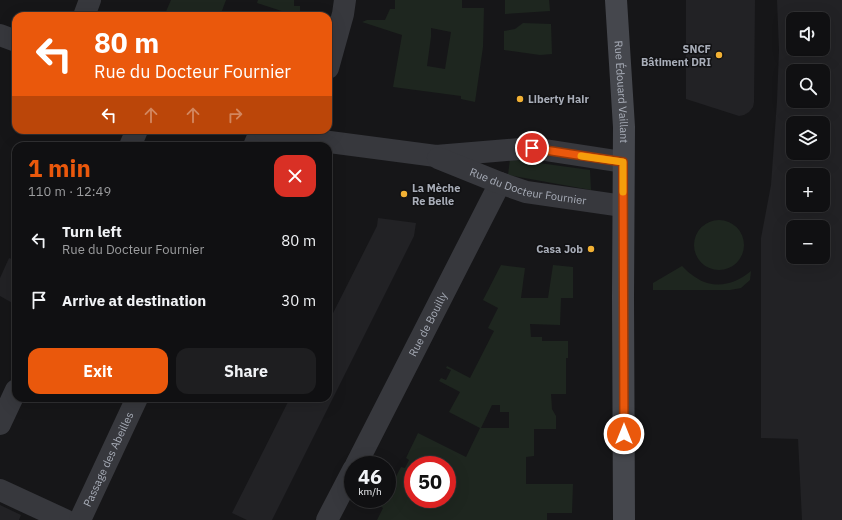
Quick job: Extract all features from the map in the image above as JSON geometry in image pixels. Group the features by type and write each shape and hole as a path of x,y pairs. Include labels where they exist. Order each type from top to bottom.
{"main road":[{"name":"Rue Édouard Vaillant","path":"616,0 624,127 624,520"}],"street":[{"path":"86,12 90,0"},
{"path":"332,54 344,14 344,0"},
{"path":"0,35 12,40"},
{"name":"Rue du Docteur Fournier","path":"277,134 284,136 307,134 436,156 500,183 526,192 624,206"},
{"name":"Rue du Docteur Fournier","path":"436,156 532,148 623,162"},
{"name":"Rue de Bouilly","path":"361,456 500,183"},
{"path":"0,424 12,398"},
{"name":"Passage des Abeilles","path":"80,520 135,402"},
{"path":"327,520 344,487"},
{"path":"0,490 65,520"}],"shaded area":[{"path":"171,0 226,0 222,12 166,12"},
{"path":"258,0 294,0 294,6 300,6 300,12 285,12 257,3"},
{"path":"395,0 462,0 462,8 484,8 483,47 475,102 461,99 461,96 393,87 402,35 362,22 367,20 385,20 390,9 395,9","holes":["431,28 451,32 445,69 427,66"]},
{"path":"505,0 549,0 550,11 505,14"},
{"path":"686,0 755,0 754,102 753,107 744,115 739,116 686,99"},
{"path":"777,0 842,0 842,520 802,520 798,439 761,438 761,238 771,185 779,50"},
{"path":"523,23 551,24 552,54 540,55 504,50 504,31 515,29"},
{"path":"510,159 590,170 591,190 508,175"},
{"path":"378,218 416,223 414,236 332,400 332,315 377,226"},
{"path":"719,220 729,222 737,227 742,235 744,245 742,255 737,263 729,268 719,270 709,268 701,263 696,255 694,245 696,235 701,227 709,222"},
{"path":"9,258 12,259 12,303 0,296 0,278"},
{"path":"501,265 525,268 521,298 548,298 553,265 573,267 573,298 561,298 560,325 530,324 531,337 542,337 542,341 568,341 568,358 566,358 566,394 551,394 552,409 556,416 556,429 534,429 534,456 526,457 526,484 573,484 572,513 547,513 547,520 377,520 383,508 396,508 396,477 401,467 404,468 404,508 456,508 456,456 407,456 418,433 466,457 480,428 449,412 460,392 439,381 441,378 446,380 451,370 446,368 447,366 470,378 494,331 488,328 498,308 483,300","holes":["492,405 500,405 500,412 509,412 509,428 481,428"]},
{"path":"682,266 693,276 709,284 717,285 738,280 751,271 750,280 741,288 730,290 653,290 653,283"},
{"path":"288,402 331,402 272,520 247,520 232,513"},
{"path":"0,505 21,515 19,520 0,520"}],"slow traffic":[{"path":"581,156 623,162 623,192"}],"place":[{"name":"SNCF Bâtiment DRI","path":"719,55"},
{"name":"Liberty Hair","path":"520,99"},
{"name":"La Mèche Re Belle","path":"404,194"},
{"name":"Casa Job","path":"591,249"}],"route":[{"path":"532,148 623,162 624,434"}]}
